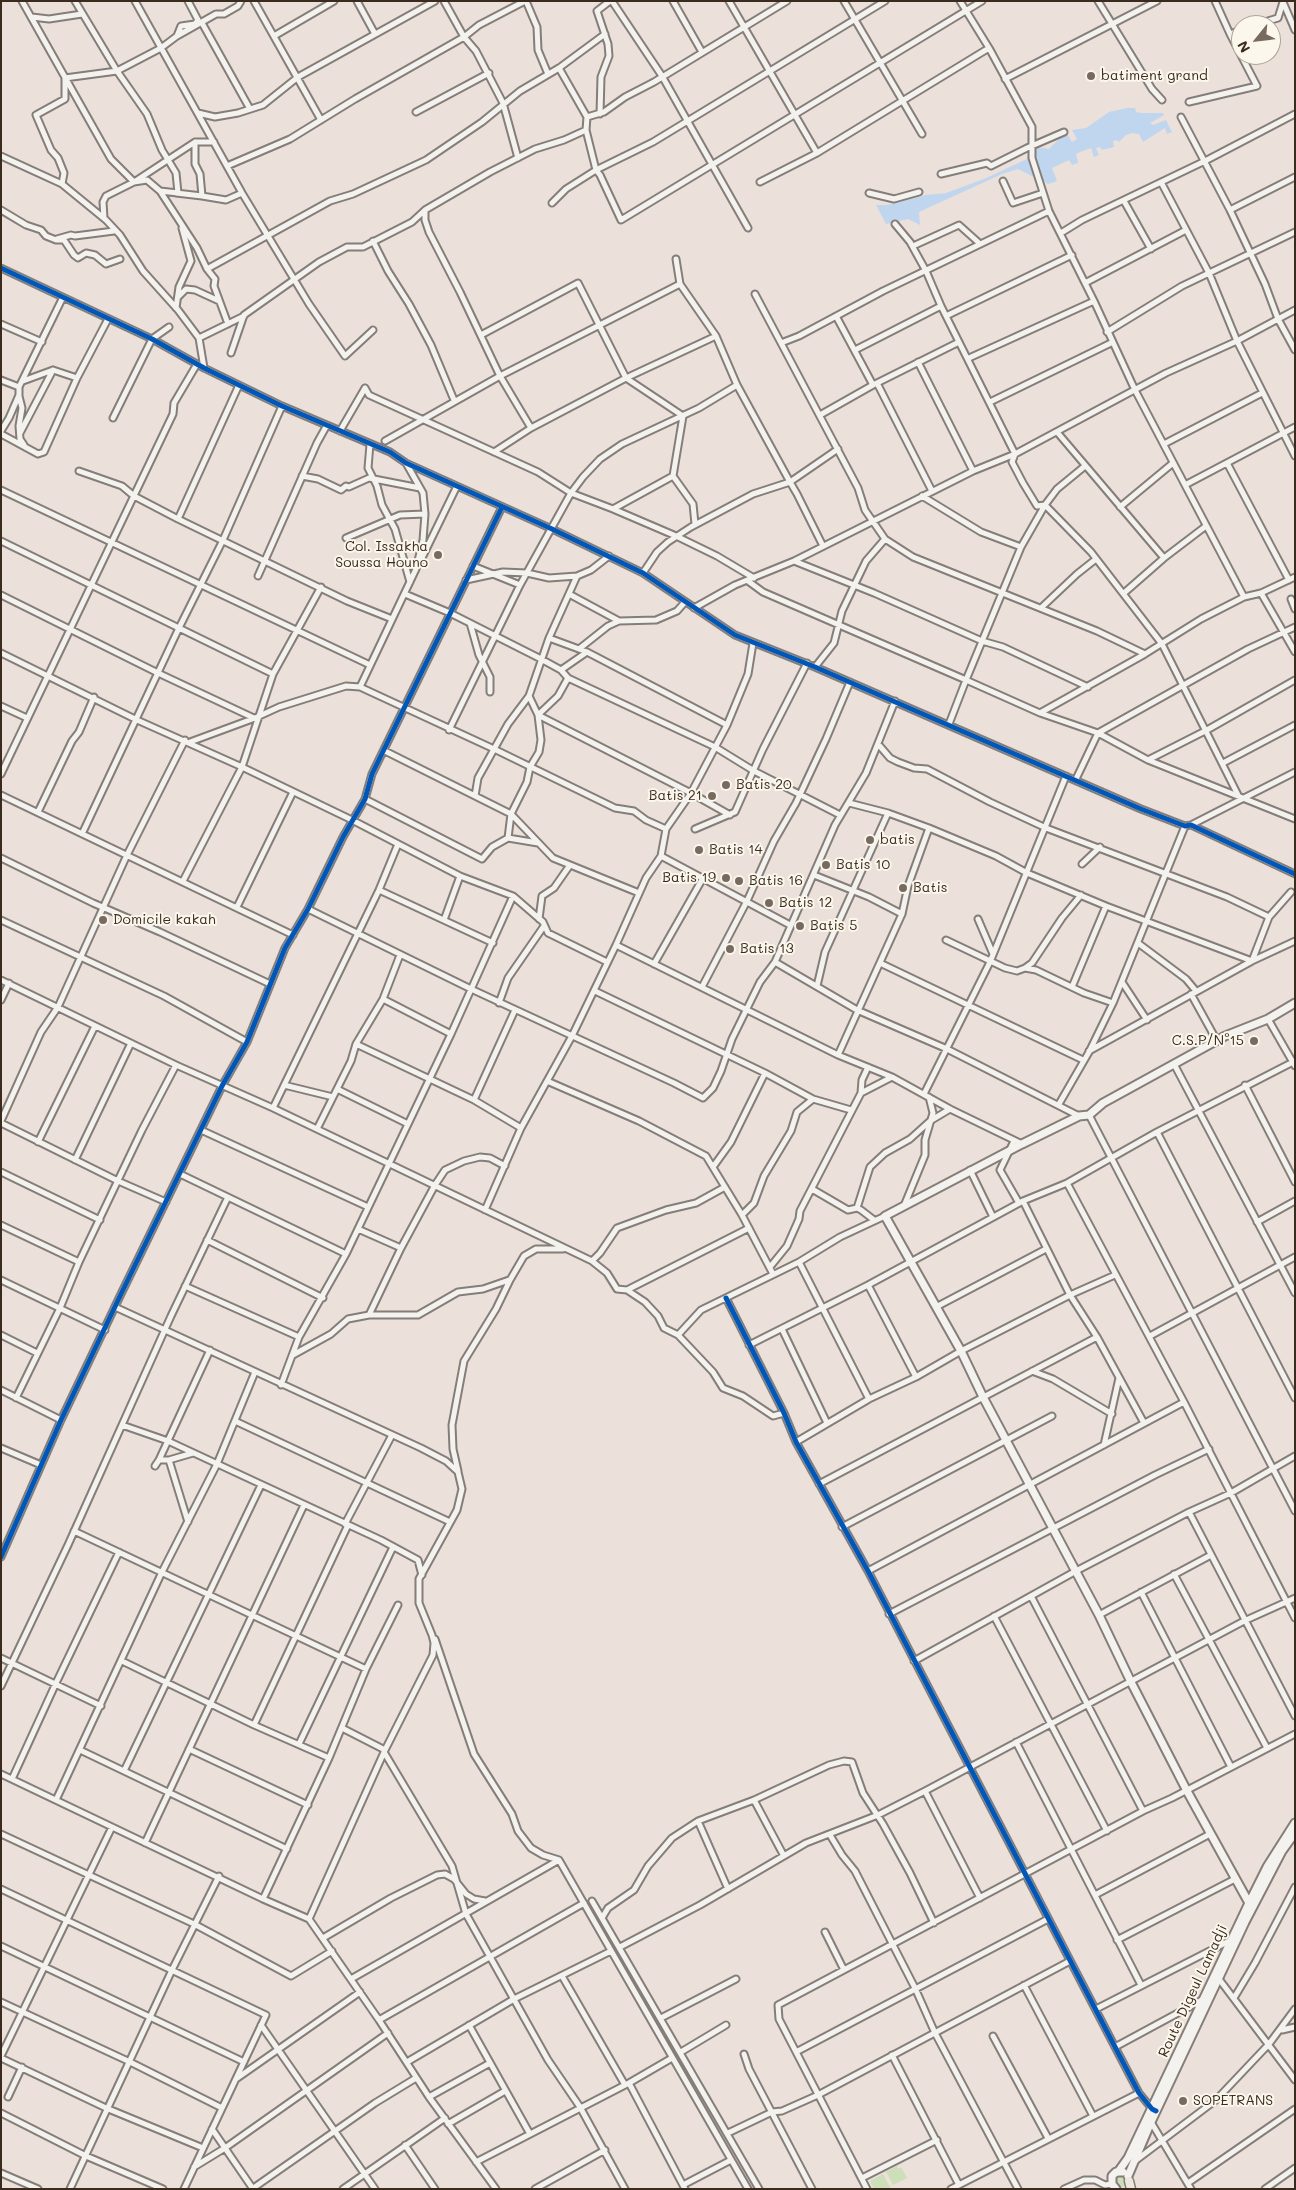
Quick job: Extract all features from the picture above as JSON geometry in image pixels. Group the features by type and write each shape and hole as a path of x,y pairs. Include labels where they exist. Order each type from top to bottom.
{"street":[{"path":"22,1 111,159 134,182"},
{"path":"75,1 117,71 147,114 176,173 178,193 160,191"},
{"path":"135,1 242,193 269,234 294,280 345,356 373,330"},
{"path":"177,36 181,26 195,24 198,20 188,1"},
{"path":"65,78 117,71 161,48 177,36 216,14 224,14 238,6 241,1"},
{"path":"254,1 321,120"},
{"path":"274,36 334,1"},
{"path":"356,1 375,34"},
{"path":"198,113 215,117 250,109 270,101 298,77 435,1"},
{"path":"444,1 464,36 476,51 489,73 503,103 518,158"},
{"path":"227,166 290,139 355,98 464,36 479,25 526,1 537,27 538,50 548,74"},
{"path":"600,114 601,76 609,56 605,34 597,10 611,1 662,76 748,228"},
{"path":"673,1 702,52"},
{"path":"730,1 817,153"},
{"path":"587,118 600,114 625,97 787,1"},
{"path":"844,1 922,134"},
{"path":"552,203 566,189 596,170 653,142 885,1"},
{"path":"960,1 989,48 1032,127 1035,170 1049,211 1094,301 1134,390 1244,597"},
{"path":"559,68 587,118 586,130 596,170 621,220 982,1"},
{"path":"1098,1 1156,94 1162,100"},
{"path":"1005,78 1157,1"},
{"path":"1189,102 1257,86 1215,1"},
{"path":"1279,15 1283,2"},
{"path":"1283,2 1295,30"},
{"path":"32,17 49,19 82,14"},
{"path":"202,23 250,109"},
{"path":"207,269 330,201 353,194 426,160 482,122 503,103 559,68 605,34"},
{"path":"760,182 817,153 989,48"},
{"path":"416,112 489,73"},
{"path":"62,184 64,173 58,158 51,150 36,115 65,99 65,78"},
{"path":"1061,233 1082,220 1205,161 1295,114"},
{"path":"1181,117 1230,210 1265,284 1278,319 1295,350"},
{"path":"199,338 244,315 319,262 347,247 363,247 412,222 425,210 535,149 564,140 586,130"},
{"path":"941,174 987,163 992,166 1064,132"},
{"path":"104,218 103,202 106,196 134,182 167,158 195,142 214,142"},
{"path":"195,142 195,164 200,174 202,196"},
{"path":"1,156 62,184 104,218 120,235 143,271 176,308 199,338 204,368"},
{"path":"1230,210 1295,177"},
{"path":"134,182 147,180 160,191 180,221 197,248 207,269 215,278 213,283 228,324"},
{"path":"1003,181 1013,203 1043,193"},
{"path":"1161,182 1209,273 1237,341 1295,456"},
{"path":"160,191 226,200 242,193"},
{"path":"869,193 894,199 918,192"},
{"path":"1124,201 1151,249"},
{"path":"1,210 56,240 64,240 78,258 86,253 95,255 106,264 120,259"},
{"path":"425,210 425,220 429,232 500,376 531,428"},
{"path":"781,343 1049,211"},
{"path":"176,308 179,287 191,262 180,221"},
{"path":"894,224 912,246 926,271 941,306 1015,454 1012,462 1037,506 1045,504"},
{"path":"912,246 959,225 978,242"},
{"path":"56,240 59,237 71,235 114,232 113,229"},
{"path":"1085,283 1186,230"},
{"path":"1107,332 1182,286 1295,232"},
{"path":"373,241 431,346 454,400"},
{"path":"946,316 1072,255"},
{"path":"676,259 680,284 716,336 737,385 798,494 823,546"},
{"path":"1,268 152,339 204,368 282,406 390,452 406,463 609,556 643,573 720,626 753,643 807,663 1066,776 1188,825 1295,874"},
{"path":"481,335 578,283 598,326 626,378 682,416"},
{"path":"385,441 454,400 680,284"},
{"path":"178,297 186,289 195,290 219,302"},
{"path":"755,294 858,488 865,510 885,539 913,557 1098,631 1145,654"},
{"path":"24,445 20,433 22,408 19,387 63,297"},
{"path":"968,358 1094,301"},
{"path":"855,350 941,306"},
{"path":"694,608 735,585 794,561 973,471 1015,454 1166,373 1237,341 1295,310"},
{"path":"231,353 244,315"},
{"path":"836,316 932,491"},
{"path":"19,395 1,432 38,454 44,452 77,378 108,319"},
{"path":"1,324 42,342"},
{"path":"113,418 152,339 169,327"},
{"path":"494,452 531,428 626,378 716,336"},
{"path":"820,415 875,384 959,342"},
{"path":"990,402 1113,342"},
{"path":"918,362 973,471"},
{"path":"1,774 3,764 173,414 174,403 197,364"},
{"path":"22,381 52,370 77,378"},
{"path":"20,433 52,370"},
{"path":"1,380 19,387"},
{"path":"178,519 239,385"},
{"path":"449,730 520,585 572,493 600,459 622,444 700,408 737,385"},
{"path":"340,431 365,388 368,395 538,472 572,493 676,536 717,556 754,578"},
{"path":"1164,444 1262,393"},
{"path":"82,834 179,628 202,585 282,406"},
{"path":"682,416 673,476 693,504 695,524"},
{"path":"258,576 317,443 327,426"},
{"path":"1185,484 1295,427"},
{"path":"1056,432 1164,558"},
{"path":"370,444 368,468 403,552 410,582"},
{"path":"643,573 657,552 676,536 753,494 790,482 838,449"},
{"path":"406,463 423,492 425,514 423,540 416,569"},
{"path":"1120,507 1173,463"},
{"path":"1227,463 1289,580"},
{"path":"949,724 1021,547 1045,504 1057,489 1085,466"},
{"path":"79,471 122,486 134,496 178,519 321,588 392,619"},
{"path":"302,476 318,479 341,490 346,486 349,487 369,478 420,488"},
{"path":"613,509 673,476"},
{"path":"360,687 457,486"},
{"path":"1,490 370,665"},
{"path":"922,496 981,532 1021,547"},
{"path":"1045,504 1096,559 1162,644 1241,797"},
{"path":"1,1557 61,1420 115,1307 222,1086 248,1042 285,948 308,909 364,799 372,774 385,751 502,506"},
{"path":"346,538 389,518 400,515 425,514"},
{"path":"1124,593 1164,558 1206,526"},
{"path":"815,667 834,642 837,624 853,585 866,561 885,539"},
{"path":"1,542 274,674"},
{"path":"466,580 503,572 528,573 549,578 578,576 591,570 609,556"},
{"path":"1041,608 1076,574 1096,559"},
{"path":"794,561 874,593 982,641 1003,647 1088,687"},
{"path":"473,566 520,585"},
{"path":"475,796 478,778 508,724 529,696 541,659 578,576"},
{"path":"1040,713 1145,654 1201,619 1244,597 1261,593 1295,577"},
{"path":"748,581 764,592 1040,713 1098,733 1148,760 1295,819"},
{"path":"182,881 242,767 274,674 321,588"},
{"path":"1261,593 1295,652"},
{"path":"405,594 450,613 541,659 561,670 568,678 715,747 754,771 840,815"},
{"path":"569,594 620,620"},
{"path":"1,595 158,673 258,717"},
{"path":"1291,599 1295,609"},
{"path":"579,649 608,626 620,620 656,620 678,611 685,602"},
{"path":"470,623 482,661 490,676 490,692"},
{"path":"1076,779 1098,733 1184,685 1295,627"},
{"path":"550,638 587,652 727,725"},
{"path":"485,1210 521,1128 572,1036 639,893 661,856 666,829 691,793 727,725 748,674 753,643"},
{"path":"561,670 587,652"},
{"path":"1,653 94,697 137,720 187,741 352,820 460,876 513,896 539,919 548,933 607,962"},
{"path":"695,829 735,812 763,749 807,663"},
{"path":"538,715 558,696 568,678"},
{"path":"1148,760 1207,730 1295,680"},
{"path":"702,987 747,901 774,841 796,804 850,682"},
{"path":"166,1202 74,1160 1,1122 22,1079 41,1032 58,1008 79,956 104,907 127,855 187,741 346,686 360,687 615,808 634,812 666,829"},
{"path":"508,838 511,814 527,782 530,767 539,752 538,715 529,696"},
{"path":"38,812 72,741 79,732 94,697"},
{"path":"308,909 499,1003 704,1098 713,1088 732,1040 760,982 775,962 840,815 866,773 894,701"},
{"path":"1,706 27,718"},
{"path":"538,715 730,814"},
{"path":"1223,763 1295,725"},
{"path":"878,744 890,758 914,768 927,769 990,802 1046,828 1227,897 1269,917"},
{"path":"385,751 511,814 553,858 639,893"},
{"path":"1059,1104 1089,1052 1113,1003 1165,874 1188,825 1241,797 1295,772"},
{"path":"904,1206 925,1155 925,1140 933,1113 927,1096 968,1004 990,962 1066,776"},
{"path":"236,907 293,792"},
{"path":"1,795 293,935"},
{"path":"364,799 482,859 492,847 508,838 538,843"},
{"path":"849,803 888,813 930,828 996,856 1027,873 1106,906 1252,960"},
{"path":"817,986 825,952 888,813"},
{"path":"838,1055 902,914 908,886 930,828"},
{"path":"273,1108 379,890 398,844"},
{"path":"1082,864 1100,847"},
{"path":"661,856 790,925"},
{"path":"1,858 270,984"},
{"path":"539,919 542,896 554,888 570,865"},
{"path":"814,875 852,890 902,914"},
{"path":"444,920 460,876"},
{"path":"654,964 703,878"},
{"path":"379,890 493,943"},
{"path":"1252,960 1269,917 1291,892"},
{"path":"946,940 990,962 1017,971 1032,963 1062,918 1081,895"},
{"path":"281,1385 299,1338 346,1254 451,1034 513,896"},
{"path":"1072,987 1106,906"},
{"path":"978,919 993,954"},
{"path":"1,920 164,996 248,1042"},
{"path":"499,1003 508,978 544,926"},
{"path":"1089,1052 1252,960 1295,940"},
{"path":"1138,943 1186,979 1217,1041"},
{"path":"616,945 838,1055 892,1077 950,1109 1022,1144"},
{"path":"317,1129 356,1044 383,999 400,955"},
{"path":"775,962 857,1010 947,1049 1059,1104 1079,1116"},
{"path":"880,964 1083,1060"},
{"path":"1025,968 1036,970 1113,1003"},
{"path":"1,980 176,1065 273,1108 592,1261 607,1273 617,1289 627,1290 645,1302 658,1316 664,1328 678,1335 713,1372 723,1388 743,1396 773,1416 784,1413"},
{"path":"1122,982 1147,1020"},
{"path":"1,1000 9,983"},
{"path":"595,990 766,1073 813,1099 851,1110"},
{"path":"383,999 451,1034"},
{"path":"678,1335 701,1310 799,1262 840,1237 885,1216 1009,1150 1079,1116 1089,1115 1103,1103 1174,1064 1217,1041 1268,1019 1295,1003"},
{"path":"474,1100 515,1010"},
{"path":"750,1345 822,1310 1021,1202 1067,1183 1113,1159 1198,1110 1294,1063 1268,1019"},
{"path":"38,1142 95,1026"},
{"path":"74,1160 131,1043"},
{"path":"356,1044 474,1100 521,1128"},
{"path":"1174,1064 1295,1293"},
{"path":"16,1398 60,1308 118,1181 176,1065"},
{"path":"770,1267 787,1246 799,1219 800,1211 861,1093 862,1080 868,1067"},
{"path":"714,1167 731,1142 766,1073"},
{"path":"861,1093 892,1077"},
{"path":"547,1081 666,1134 706,1156 749,1228 773,1274"},
{"path":"284,1085 333,1097"},
{"path":"1245,1086 1295,1182"},
{"path":"337,1089 408,1124"},
{"path":"742,1216 754,1203 764,1176 791,1131 797,1112 813,1099"},
{"path":"857,1208 870,1167 885,1153 910,1139 930,1121 950,1109"},
{"path":"1089,1115 1295,1511"},
{"path":"201,1130 368,1208"},
{"path":"1157,1132 1295,1398"},
{"path":"1014,1141 1000,1170 1021,1202 1070,1295 1144,1423"},
{"path":"369,1315 401,1248 445,1170 464,1161 480,1157 490,1158 505,1166"},
{"path":"970,1170 994,1217"},
{"path":"1,1172 100,1220"},
{"path":"180,1174 346,1254"},
{"path":"1067,1183 1115,1275 1150,1336 1295,1618"},
{"path":"592,1261 600,1253 617,1228 666,1210 696,1203 725,1187"},
{"path":"812,1189 848,1210 857,1208 874,1220"},
{"path":"1,1686 74,1531 165,1329 228,1197"},
{"path":"1257,1222 1295,1201"},
{"path":"885,1216 961,1351 983,1397 1099,1615 1130,1682 1248,1903"},
{"path":"1,1225 80,1262"},
{"path":"358,1228 401,1248"},
{"path":"627,1290 749,1228"},
{"path":"208,1240 323,1298"},
{"path":"309,1919 384,1751 433,1654 434,1643 432,1635 419,1603 419,1579 457,1510 462,1488 453,1448 452,1425 464,1361 496,1309 524,1256 536,1249 559,1248 572,1252"},
{"path":"936,1307 1046,1249"},
{"path":"1150,1336 1295,1258"},
{"path":"799,1262 869,1399"},
{"path":"796,1442 869,1399 916,1377 961,1351 1070,1295 1115,1275"},
{"path":"1,1280 104,1330"},
{"path":"292,1356 331,1334 348,1319 369,1315 418,1315 458,1292 483,1289 510,1280"},
{"path":"868,1285 916,1377"},
{"path":"186,1286 299,1338"},
{"path":"726,1298 784,1413 796,1442 842,1527 868,1570 889,1614 1114,2047 1139,2093 1154,2110"},
{"path":"115,1307 392,1435 446,1461 458,1472"},
{"path":"782,1329 827,1423"},
{"path":"1,1335 37,1352"},
{"path":"819,1484 1096,1337"},
{"path":"155,1466 210,1350"},
{"path":"1032,1371 1054,1380 1112,1414"},
{"path":"56,1800 162,1572 217,1464 255,1372"},
{"path":"1104,1445 1119,1378"},
{"path":"1,1390 61,1420"},
{"path":"868,1570 1184,1402"},
{"path":"842,1527 1052,1416"},
{"path":"235,1421 369,1482 450,1522"},
{"path":"122,1425 168,1441 393,1547 418,1560 422,1575"},
{"path":"254,1725 347,1525 392,1435"},
{"path":"889,1614 1154,1475 1209,1449"},
{"path":"2,1450 41,1465"},
{"path":"159,1460 169,1460 193,1453"},
{"path":"914,1660 1076,1571 1189,1512 1231,1493 1295,1456"},
{"path":"169,1460 188,1523"},
{"path":"124,1771 260,1486"},
{"path":"145,1842 304,1505"},
{"path":"1189,1512 1295,1716"},
{"path":"74,1531 366,1669"},
{"path":"299,1744 393,1547"},
{"path":"12,1779 119,1552"},
{"path":"1099,1615 1211,1555"},
{"path":"1174,1574 1267,1748"},
{"path":"1141,1592 1231,1767"},
{"path":"1031,1596 1086,1705 1143,1811"},
{"path":"620,1947 700,1905 806,1843 878,1815 970,1769 1050,1723 1244,1621 1295,1598"},
{"path":"263,1899 308,1805 366,1669 398,1605"},
{"path":"994,1616 1107,1831"},
{"path":"432,1635 437,1641 474,1754 512,1814 518,1831 531,1848 543,1855 559,1860 748,2189"},
{"path":"1,1658 101,1706"},
{"path":"122,1661 254,1725 329,1758"},
{"path":"342,1728 384,1751 452,1866 454,1879 466,1914 489,1957 548,2060 580,2107 625,2189"},
{"path":"867,2189 779,2019 778,2005 1143,1811 1187,1791 1295,1734"},
{"path":"1016,1742 1141,1986"},
{"path":"189,1749 308,1805"},
{"path":"80,1750 287,1849"},
{"path":"602,1918 608,1908 634,1890 648,1866 672,1838 698,1821 754,1800 829,1765 844,1761 852,1762 863,1792 910,1872 934,1923"},
{"path":"2,1776 12,1779 219,1876 263,1899 309,1919 352,1979 428,2097 496,2189"},
{"path":"925,1791 980,1898"},
{"path":"754,1800 784,1856"},
{"path":"698,1821 728,1889"},
{"name":"Route Digeul Lamadji","path":"1112,2185 1154,2110 1248,1903 1267,1867 1295,1823"},
{"path":"112,1826 1,2057 106,2108 203,2148"},
{"path":"1124,2189 1129,2182 1133,2162 1151,2122 1154,2110 1262,1888 1295,1833"},
{"path":"1,1834 194,1924 291,1976 332,1951"},
{"path":"1095,1895 1210,1834"},
{"path":"830,1835 842,1856 855,1871 915,1988 935,2033 1018,2189"},
{"path":"352,1979 559,1860"},
{"path":"323,1938 391,1898 437,1875 446,1874 454,1879 466,1894 474,1899 486,1901"},
{"path":"70,2189 106,2108 219,1876"},
{"path":"1118,1940 1234,1879"},
{"path":"1234,1998 1259,1956 1295,1887"},
{"path":"1,1889 266,2015 184,2189"},
{"path":"592,1901 759,2189"},
{"path":"379,2020 584,1903"},
{"path":"796,2052 1048,1919"},
{"path":"825,1932 844,1970"},
{"path":"1096,2010 1232,1939"},
{"path":"1,1946 244,2062"},
{"path":"407,2062 514,1999 611,1951"},
{"path":"728,2133 772,2112 782,2111 818,2095 1070,1961"},
{"path":"562,1976 627,2084 684,2187 731,2160"},
{"path":"661,2018 736,1979"},
{"path":"1219,1979 1295,2080"},
{"path":"1024,1985 1094,2116"},
{"path":"235,2080 360,1992"},
{"path":"1114,2047 1203,2000"},
{"path":"1,2002 130,2062 222,2108"},
{"path":"1133,2162 1216,2100 1269,2044 1295,2009"},
{"path":"261,2025 375,2189"},
{"path":"469,2025 530,2134"},
{"path":"680,2052 726,2025"},
{"path":"1281,2030 1295,2027"},
{"path":"194,2168 226,2148 388,2033"},
{"path":"993,2036 1048,2138"},
{"path":"744,2054 749,2069 812,2189"},
{"path":"892,2055 959,2185"},
{"path":"476,2162 627,2084 672,2058"},
{"path":"428,2097 490,2063"},
{"path":"8,2097 22,2068"},
{"path":"212,2129 253,2189 375,2103 416,2078"},
{"path":"448,2124 505,2091"},
{"path":"951,2189 1139,2093"},
{"path":"1188,2183 1295,2109"},
{"path":"1,2113 86,2156 163,2189"},
{"path":"343,2189 444,2118"},
{"path":"1151,2122 1191,2189"},
{"path":"862,2178 937,2140"},
{"path":"405,2145 435,2189"},
{"path":"535,2189 605,2150"},
{"path":"1266,2189 1295,2168"},
{"path":"1118,2172 1124,2172 1129,2182"},
{"path":"1,2173 38,2189"},
{"path":"1064,2189 1084,2180 1112,2185"}],"green space":[{"path":"897,2166 898,2169 901,2167 907,2178 893,2185 886,2172"},
{"path":"883,2174 891,2189 874,2189 870,2181"},
{"path":"1119,2175 1123,2175 1127,2181 1123,2187 1119,2187 1115,2183 1115,2179"}],"water":[{"path":"1135,108 1136,112 1142,113 1163,113 1164,115 1150,123 1153,125 1166,120 1172,132 1167,134 1165,128 1143,142 1139,134 1132,133 1126,135 1119,142 1117,140 1113,141 1114,147 1102,150 1100,147 1096,148 1099,155 1094,157 1091,148 1076,154 1078,163 1072,165 1069,160 1052,168 1057,181 1048,184 1039,179 1034,162 1034,150 1037,147 1049,149 1066,132 1072,142 1077,139 1072,130 1086,128 1109,112"},
{"path":"1031,154 1036,178 1018,169 1002,174 919,212 920,225 908,219 886,224 876,205 887,205 926,195 946,193 984,179 1027,159 1028,155"}],"cycle path":[{"path":"1,268 152,339 204,368 282,406 390,452 406,463 552,529 643,573 735,635 815,667 1141,809 1185,826 1191,825 1295,874"},
{"path":"1,1557 61,1420 121,1294 222,1086 247,1042 285,948 308,909 343,837 365,799 372,774 502,507"},
{"path":"726,1298 784,1413 796,1442 868,1571 1139,2093 1152,2109 1156,2111"}],"place":[{"name":"batiment grand","path":"1091,76"},
{"name":"Col. Issakha Soussa Houno","path":"438,555"},
{"name":"Batis 20","path":"726,785"},
{"name":"Batis 21","path":"712,796"},
{"name":"batis","path":"870,840"},
{"name":"Batis 14","path":"699,850"},
{"name":"Batis 10","path":"826,865"},
{"name":"Batis 19","path":"726,878"},
{"name":"Batis 16","path":"739,881"},
{"name":"Batis","path":"903,888"},
{"name":"Batis 12","path":"769,903"},
{"name":"Domicile kakah","path":"103,920"},
{"name":"Batis 5","path":"800,926"},
{"name":"Batis 13","path":"730,949"},
{"name":"C.S.P/N°15","path":"1254,1041"},
{"name":"SOPETRANS","path":"1183,2101"}]}
